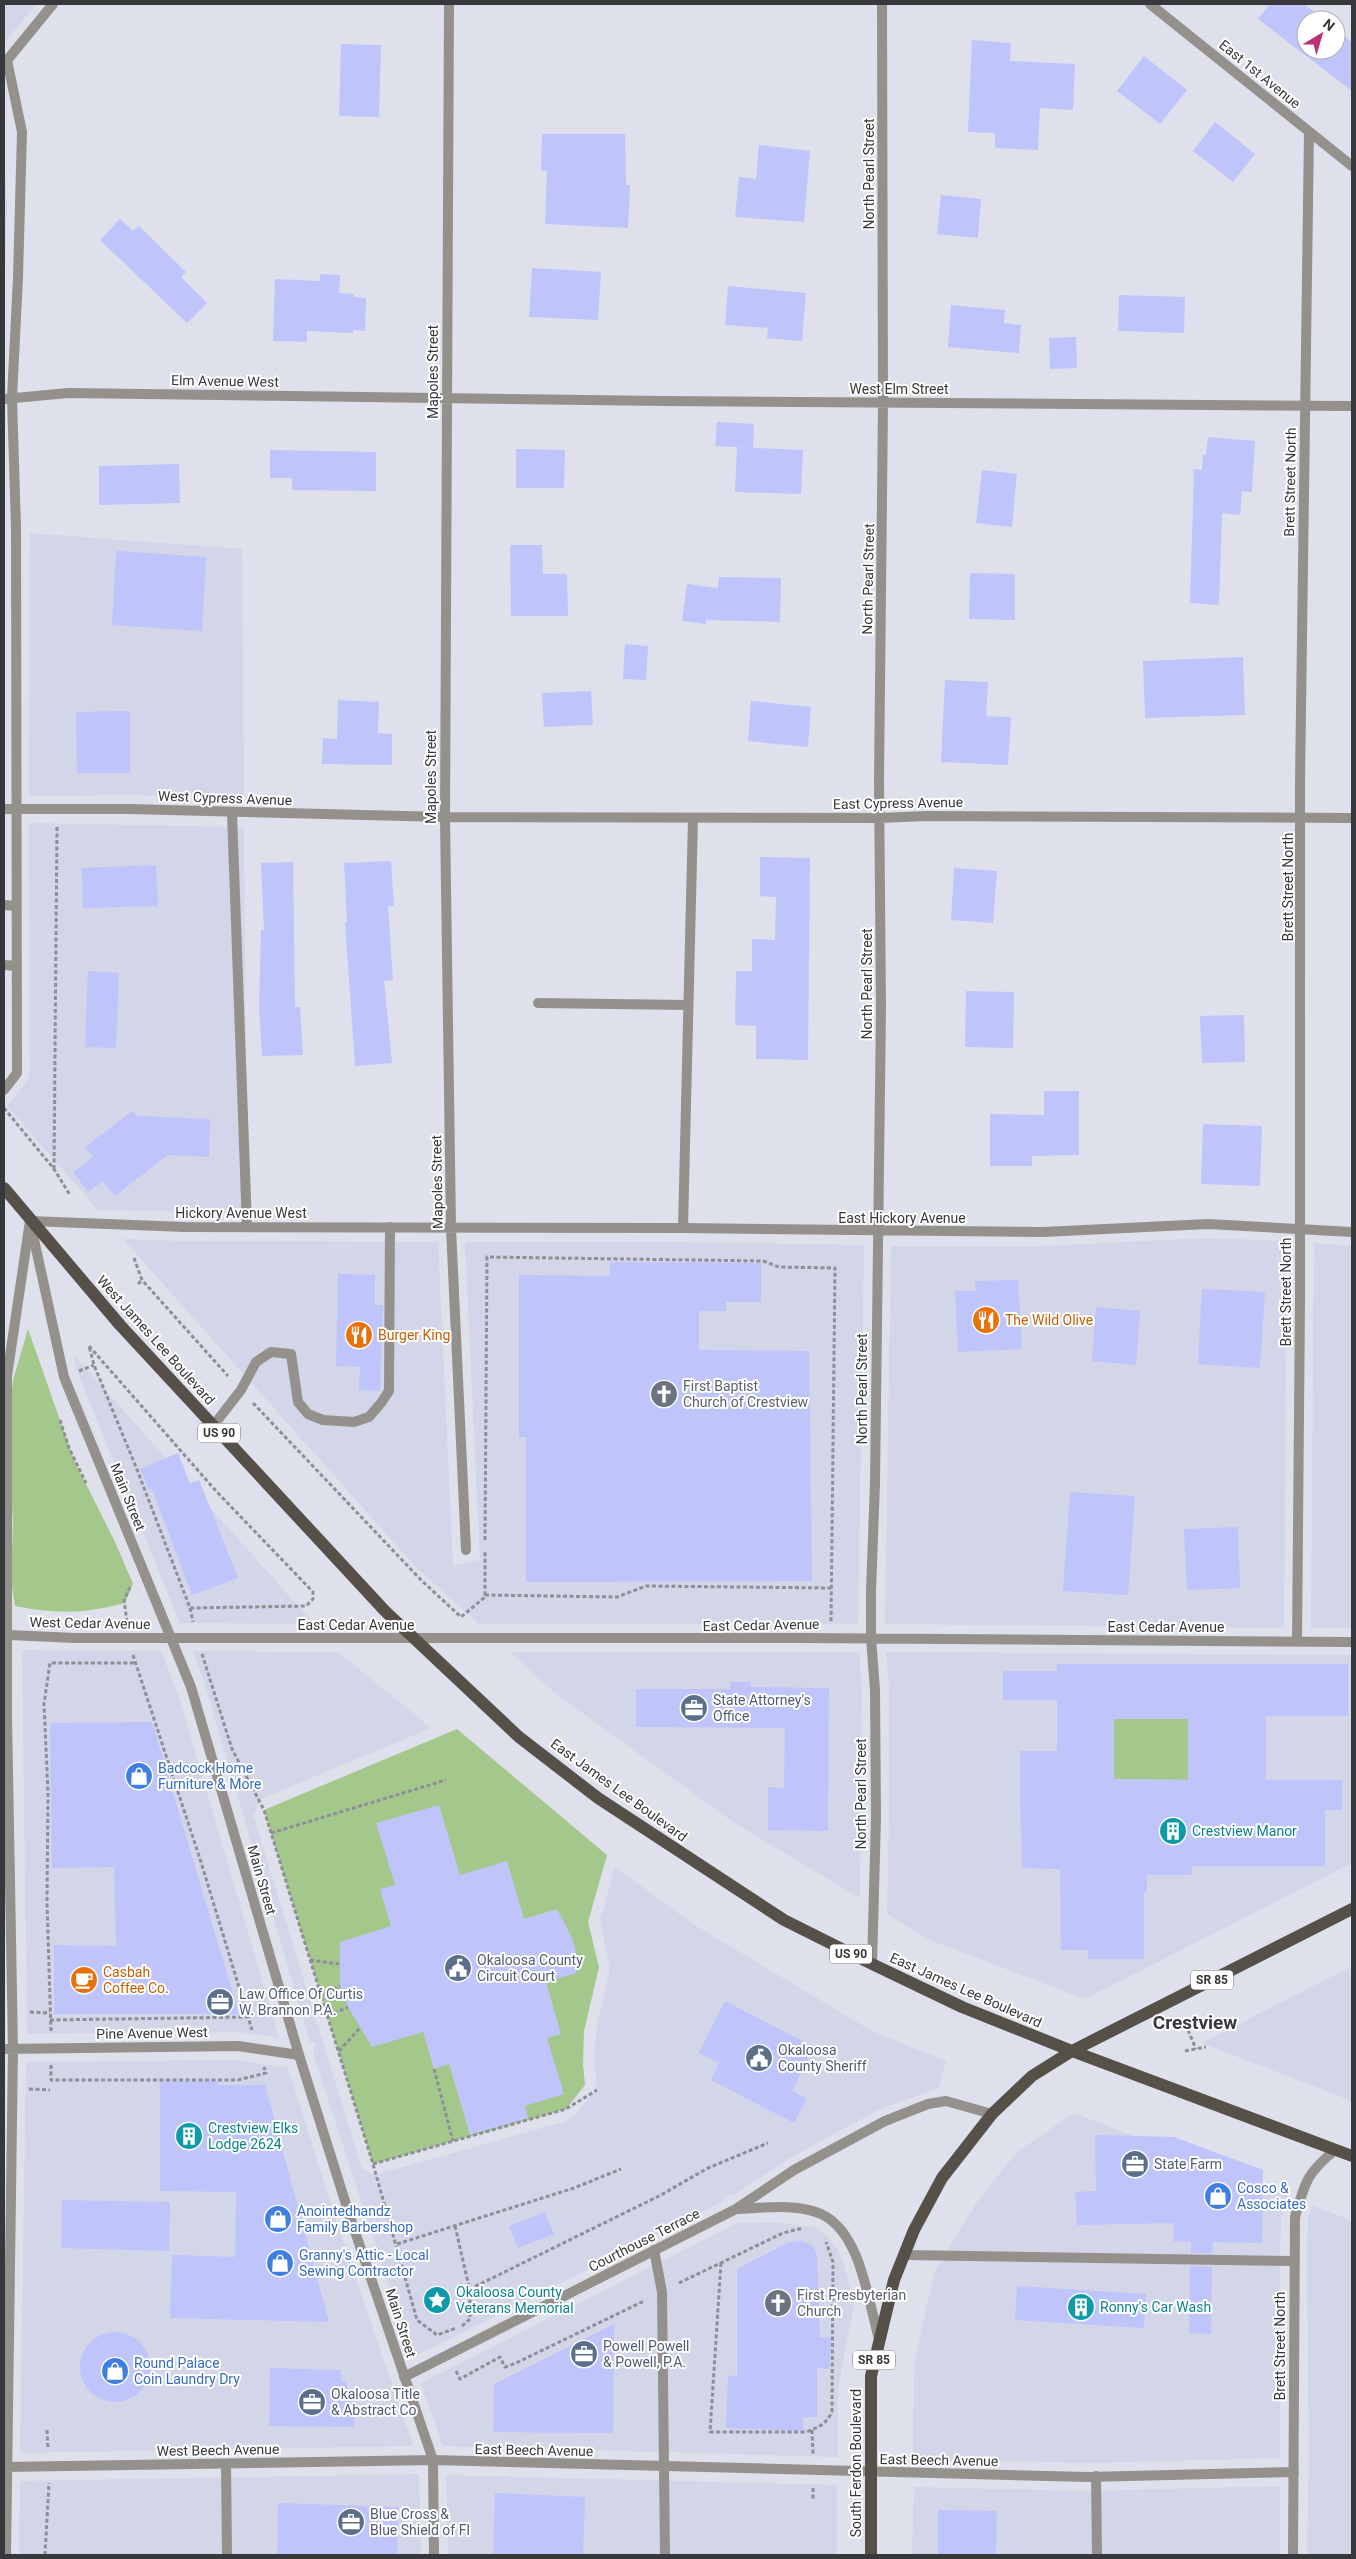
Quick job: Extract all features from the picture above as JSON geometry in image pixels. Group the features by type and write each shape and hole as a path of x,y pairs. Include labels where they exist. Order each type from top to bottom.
{"main road":[{"name":"West James Lee Boulevard","path":"4,1188 30,1221 214,1426 385,1611 414,1638"},
{"name":"East James Lee Boulevard","path":"414,1638 519,1737 598,1798 784,1920 962,2007 1072,2051 1352,2156"},
{"name":"SR 85","path":"1072,2051 1352,1909"},
{"name":"South Ferdon Boulevard","path":"871,2555 871,2376 894,2280 914,2230 942,2178 992,2114 1032,2076 1072,2051"}],"street":[{"path":"4,1090 17,1074 15,810 16,528 8,398 18,277 22,132 5,62 53,4"},
{"name":"Mapoles Street","path":"450,4 444,817 451,1228 466,1550"},
{"name":"North Pearl Street","path":"872,1964 876,1808 875,1690 871,1638 881,1008 882,4"},
{"name":"East 1st Avenue","path":"1150,4 1352,166"},
{"name":"Brett Street North","path":"1297,1642 1305,406 1309,132"},
{"name":"Elm Avenue West","path":"8,398 68,393 446,397"},
{"name":"West Elm Street","path":"446,397 512,400 1352,406"},
{"name":"West Cypress Avenue","path":"4,809 444,817"},
{"path":"232,813 247,1227"},
{"name":"East Cypress Avenue","path":"444,817 880,818 926,816 1257,816 1302,819 1352,818"},
{"path":"683,1228 693,818"},
{"path":"4,905 16,906"},
{"path":"4,965 16,966"},
{"path":"538,1003 688,1005"},
{"path":"6,2555 8,2049 7,1376 30,1221"},
{"name":"Hickory Avenue West","path":"30,1221 100,1225 451,1228"},
{"name":"Main Street","path":"30,1221 64,1376 191,1687 299,2055 433,2460 434,2555"},
{"name":"East Hickory Avenue","path":"451,1228 683,1228 877,1232 1043,1232 1208,1224 1352,1232"},
{"path":"214,1426 241,1390 256,1362 271,1352 290,1354 298,1402 308,1414 323,1420 354,1422 369,1417 389,1391 390,1227"},
{"name":"West Cedar Avenue","path":"8,1635 129,1638 170,1637"},
{"name":"East Cedar Avenue","path":"170,1637 871,1638 1352,1642"},
{"name":"Pine Avenue West","path":"8,2049 238,2046 299,2055"},
{"name":"Courthouse Terrace","path":"404,2377 736,2209 794,2170 885,2121 928,2104 946,2100 992,2114"},
{"name":"Brett Street North","path":"1293,2555 1295,2217 1305,2182 1316,2166 1335,2150"},
{"name":"Courthouse Terrace","path":"736,2209 802,2210 821,2214 838,2226 850,2242 857,2260 879,2339"},
{"path":"654,2250 662,2292 665,2555"},
{"path":"904,2256 1294,2261"},
{"name":"West Beech Avenue","path":"5,2467 433,2460"},
{"name":"East Beech Avenue","path":"433,2460 1096,2476 1294,2472"},
{"path":"226,2464 227,2555"},
{"path":"1096,2476 1097,2555"}],"path":[{"path":"54,1169 57,810"},
{"path":"4,1108 54,1169 70,1195"},
{"path":"485,1595 487,1257 763,1261 779,1267 835,1268 831,1638"},
{"path":"134,1258 142,1280 241,1390 422,1581 461,1617 485,1595 617,1597 646,1586 831,1588"},
{"path":"138,1284 142,1280"},
{"path":"89,1346 216,1491 313,1592 313,1599 306,1606 190,1608 136,1467 94,1365 89,1346"},
{"path":"59,1417 69,1448 89,1490"},
{"path":"50,2020 248,2017 201,1862 135,1663 129,1638 124,1600 132,1584"},
{"path":"197,1638 232,1749 264,1810 339,2051 418,2320 437,2336 460,2379 500,2357 504,2367 783,2233 807,2229"},
{"path":"135,1663 50,1663 44,1704 48,1793 47,1883 51,2080 238,2080 266,2073"},
{"path":"271,1833 446,1780"},
{"path":"310,1960 339,1964"},
{"path":"321,1994 340,1986"},
{"path":"328,2016 348,2007"},
{"path":"339,2051 359,2029"},
{"path":"1188,2030 1196,2049"},
{"path":"1184,2051 1206,2047"},
{"path":"434,2069 453,2141"},
{"path":"373,2164 566,2109 597,2090"},
{"path":"470,2290 661,2195 708,2168 768,2143"},
{"path":"397,2244 574,2188 622,2169"},
{"path":"437,2336 463,2326 470,2319 470,2290 455,2226"},
{"path":"721,2262 710,2432 806,2432 819,2427 828,2419 832,2411 833,2262 825,2241 820,2236 838,2226"},
{"path":"45,2555 48,2466 47,2430"}],"shaded area":[{"path":"4,4 36,4 4,43"},
{"path":"4,165 7,205 4,300"},
{"path":"30,533 242,549 244,799 131,795 29,796"},
{"path":"29,823 244,827 247,1213 98,1210 7,1106 27,1082 30,1071"},
{"path":"1207,1238 1287,1241 1284,1628 885,1624 891,1246 1041,1246"},
{"path":"123,1239 438,1242 453,1566 480,1560 465,1242 681,1242 864,1245 858,1624 479,1624 415,1566"},
{"path":"1314,1243 1352,1246 1352,1628 1311,1628"},
{"path":"73,1354 314,1624 180,1623 77,1371"},
{"path":"22,1650 161,1651 178,1694 279,2038 240,2032 27,2034"},
{"path":"192,1651 338,1652 431,1728 261,1799 253,1815 362,2169 375,2175 567,2121 574,2116 594,2092 597,2082 594,2062 596,2031 610,1969 600,1921 615,1867 696,1926 872,2031 946,2061 939,2088 880,2109 790,2158 734,2195 724,2196 724,2201 412,2358 313,2053 316,2043 310,2042 204,1681"},
{"path":"510,1652 859,1652 862,1693 860,1898 733,1822 555,1693"},
{"path":"886,1652 1352,1655 1352,1863 1085,1999 930,1940 887,1914 889,1688"},
{"path":"1352,1966 1352,2101 1202,2043"},
{"path":"236,2060 288,2068 337,2223 413,2446 20,2453 26,2062"},
{"path":"1074,2113 1288,2196 1281,2218 1280,2458 1090,2463 913,2459 914,2363 935,2271 979,2199 1017,2152"},
{"path":"1312,2205 1352,2221 1352,2555 1307,2555 1309,2457 1307,2259 1308,2217"},
{"path":"769,2222 814,2227 828,2237 838,2250 844,2266 854,2303 838,2390 838,2457 443,2446 421,2383 729,2227 738,2223"},
{"path":"419,2474 421,2555 19,2555 20,2481"},
{"path":"446,2475 837,2485 837,2555 448,2555"},
{"path":"1280,2486 1280,2555 912,2555 914,2487 1086,2491"}],"green space":[{"path":"28,1329 74,1460 115,1542 133,1584 125,1603 110,1607 70,1612 15,1606 11,1580 13,1521 7,1434 13,1380"},
{"path":"1114,1702 1123,1719 1188,1719 1188,1768 1205,1768 1205,1780 1114,1779"},
{"path":"457,1729 607,1855 588,1922 599,1967 584,2031 583,2064 585,2085 566,2109 373,2164 264,1810"}],"building":[{"path":"1270,4 1304,4 1312,10 1296,10 1296,48 1258,19"},
{"path":"1346,37 1352,42 1352,91 1312,60 1346,60"},
{"path":"972,40 1011,43 1010,61 1075,64 1073,110 1040,108 1038,150 995,148 995,133 968,132"},
{"path":"341,44 381,45 379,117 339,116"},
{"path":"1144,56 1187,90 1160,124 1117,91"},
{"path":"1215,122 1255,154 1233,182 1193,151"},
{"path":"542,134 625,134 626,185 630,185 628,228 545,224 547,171 541,171"},
{"path":"759,145 810,151 804,222 735,217 739,177 756,179"},
{"path":"941,195 981,199 978,238 937,234"},
{"path":"120,219 133,231 139,226 186,272 181,277 207,303 187,323 100,240"},
{"path":"532,268 601,272 598,320 529,317"},
{"path":"320,274 340,275 339,293 354,294 354,297 366,298 365,331 353,330 353,333 307,331 307,342 273,341 275,279 320,281"},
{"path":"728,286 806,293 802,341 767,338 768,328 725,325"},
{"path":"1119,295 1185,297 1184,333 1118,331"},
{"path":"951,305 1005,310 1004,323 1021,325 1019,353 948,347"},
{"path":"1076,337 1077,368 1050,369 1049,338"},
{"path":"717,422 754,424 753,448 715,446"},
{"path":"1208,437 1255,441 1252,492 1242,491 1240,515 1222,513 1219,605 1190,603 1194,469 1202,470 1203,455 1206,455"},
{"path":"737,447 803,450 801,494 735,492"},
{"path":"516,449 565,450 564,488 516,488"},
{"path":"270,450 376,452 376,491 292,490 292,478 270,478"},
{"path":"179,464 180,503 99,505 99,466"},
{"path":"982,470 1017,474 1012,527 976,523"},
{"path":"510,545 542,545 543,574 567,574 568,616 511,616"},
{"path":"116,551 206,557 202,631 112,625"},
{"path":"970,573 1015,574 1015,620 969,619"},
{"path":"719,577 781,578 780,622 706,620 706,624 682,621 687,584 718,588"},
{"path":"625,644 648,646 646,680 623,679"},
{"path":"1243,657 1245,715 1145,718 1143,661"},
{"path":"945,680 988,682 986,716 1011,717 1008,765 941,762"},
{"path":"591,691 593,725 544,727 542,693"},
{"path":"338,700 379,702 378,733 392,734 392,765 322,764 323,738 337,739"},
{"path":"751,701 811,707 808,747 748,741"},
{"path":"130,711 130,773 77,773 76,712"},
{"path":"760,857 810,858 808,1060 756,1059 756,1026 735,1025 736,971 752,971 752,939 775,940 776,897 760,896"},
{"path":"391,861 394,906 388,906 393,980 384,981 392,1063 355,1066 345,922 347,922 344,863"},
{"path":"293,862 295,1007 300,1007 303,1055 262,1056 259,1008 261,930 264,930 261,863"},
{"path":"156,865 158,906 83,908 82,868"},
{"path":"954,868 997,871 993,923 951,920"},
{"path":"88,971 119,973 116,1048 85,1047"},
{"path":"966,991 1014,992 1013,1048 965,1047"},
{"path":"1244,1015 1245,1062 1202,1063 1200,1016"},
{"path":"1044,1091 1079,1091 1079,1155 1032,1156 1032,1166 990,1166 990,1114 1044,1115"},
{"path":"132,1111 137,1116 210,1119 209,1157 168,1155 115,1196 103,1181 88,1192 73,1172 93,1157 85,1147"},
{"path":"1203,1124 1262,1126 1260,1186 1201,1184"},
{"name":"First Baptist Church of Crestview","path":"610,1262 761,1263 761,1302 726,1302 726,1311 699,1311 699,1350 809,1351 812,1581 526,1582 526,1437 519,1437 519,1275 610,1276"},
{"name":"Burger King","path":"338,1274 375,1275 375,1305 383,1305 380,1391 359,1390 360,1367 336,1366"},
{"path":"1018,1280 1022,1349 958,1352 955,1291 976,1291 975,1281"},
{"path":"1202,1289 1265,1292 1260,1368 1198,1364"},
{"path":"1096,1307 1140,1311 1136,1365 1092,1361"},
{"path":"178,1453 190,1483 199,1480 238,1578 192,1595 152,1489 149,1490 140,1469"},
{"path":"1070,1492 1135,1496 1128,1595 1063,1591"},
{"path":"1238,1527 1240,1588 1187,1590 1184,1529"},
{"name":"Crestview Manor","path":"1057,1664 1348,1664 1348,1716 1266,1716 1266,1780 1342,1780 1342,1810 1325,1810 1325,1866 1192,1866 1191,1875 1147,1875 1147,1892 1144,1892 1144,1959 1088,1959 1088,1950 1061,1950 1060,1869 1022,1868 1020,1793 1020,1751 1057,1751 1057,1700 1003,1700 1003,1671 1057,1671","holes":["1114,1719 1188,1719 1188,1780 1114,1779"]},
{"path":"730,1682 751,1682 751,1687 829,1688 828,1831 768,1830 768,1787 784,1788 785,1728 636,1727 636,1689 730,1689"},
{"path":"152,1722 239,2014 54,2014 54,1945 116,1946 114,1867 52,1868 50,1723"},
{"name":"Okaloosa County Circuit Court","path":"439,1805 460,1875 507,1861 524,1919 557,1909 573,1940 577,1958 576,1973 546,1982 561,2034 547,2038 564,2094 525,2106 528,2118 470,2135 449,2064 434,2069 423,2032 372,2047 348,2007 340,1986 340,1942 391,1926 380,1889 395,1885 376,1823"},
{"name":"Okaloosa County Sheriff","path":"725,2001 814,2047 792,2091 807,2098 794,2123 711,2080 719,2063 699,2053"},
{"path":"160,2081 218,2081 218,2085 265,2085 329,2322 170,2318 172,2255 235,2257 236,2192 160,2191"},
{"path":"1095,2135 1174,2137 1263,2170 1262,2243 1213,2242 1212,2253 1191,2253 1191,2242 1173,2241 1174,2223 1077,2225 1075,2192 1096,2191"},
{"path":"62,2200 170,2202 169,2251 61,2248"},
{"path":"545,2212 554,2234 518,2248 509,2226"},
{"name":"First Presbyterian Church","path":"805,2242 813,2247 817,2255 820,2337 831,2338 829,2369 817,2368 817,2417 803,2417 803,2431 726,2428 728,2375 737,2377 737,2269 787,2243"},
{"path":"1190,2266 1212,2267 1211,2334 1189,2333"},
{"name":"Ronny's Car Wash","path":"1017,2286 1146,2294 1144,2328 1015,2320"},
{"name":"Powell Powell & Powell, P.A.","path":"614,2324 613,2433 493,2432 494,2384"},
{"name":"Round Palace Coin Laundry Dry","path":"122,2332 135,2338 144,2347 148,2353 150,2367 148,2381 140,2392 129,2400 108,2402 101,2400 90,2392 82,2381 80,2360 82,2353 90,2342 101,2334"},
{"name":"Okaloosa Title & Abstract Co","path":"270,2368 341,2370 341,2381 347,2381 347,2394 355,2395 354,2427 269,2426"},
{"path":"495,2493 585,2497 583,2555 493,2555"},
{"path":"278,2503 398,2507 397,2555 277,2555"},
{"path":"938,2510 997,2511 996,2555 938,2555"}],"place":[{"name":"The Wild Olive","path":"986,1320"},
{"name":"Burger King","path":"359,1335"},
{"name":"First Baptist Church of Crestview","path":"664,1394"},
{"name":"State Attorney's Office","path":"694,1708"},
{"name":"Badcock Home Furniture & More","path":"139,1776"},
{"name":"Crestview Manor","path":"1173,1831"},
{"name":"Okaloosa County Circuit Court","path":"458,1968"},
{"name":"Casbah Coffee Co.","path":"84,1980"},
{"name":"Law Office Of Curtis W. Brannon P.A.","path":"220,2002"},
{"name":"Okaloosa County Sheriff","path":"759,2058"},
{"name":"Crestview Elks Lodge 2624","path":"189,2136"},
{"name":"State Farm","path":"1135,2164"},
{"name":"Cosco & Associates","path":"1218,2196"},
{"name":"Anointedhandz Family Barbershop","path":"278,2219"},
{"name":"Granny's Attic - Local Sewing Contractor","path":"280,2263"},
{"name":"Okaloosa County Veterans Memorial","path":"437,2300"},
{"name":"First Presbyterian Church","path":"778,2303"},
{"name":"Ronny's Car Wash","path":"1081,2307"},
{"name":"Powell Powell & Powell, P.A.","path":"584,2354"},
{"name":"Round Palace Coin Laundry Dry","path":"115,2371"},
{"name":"Okaloosa Title & Abstract Co","path":"312,2402"},
{"name":"Blue Cross & Blue Shield of Fl","path":"351,2522"}],"district":[{"name":"Crestview","path":"1195,2022"}]}
